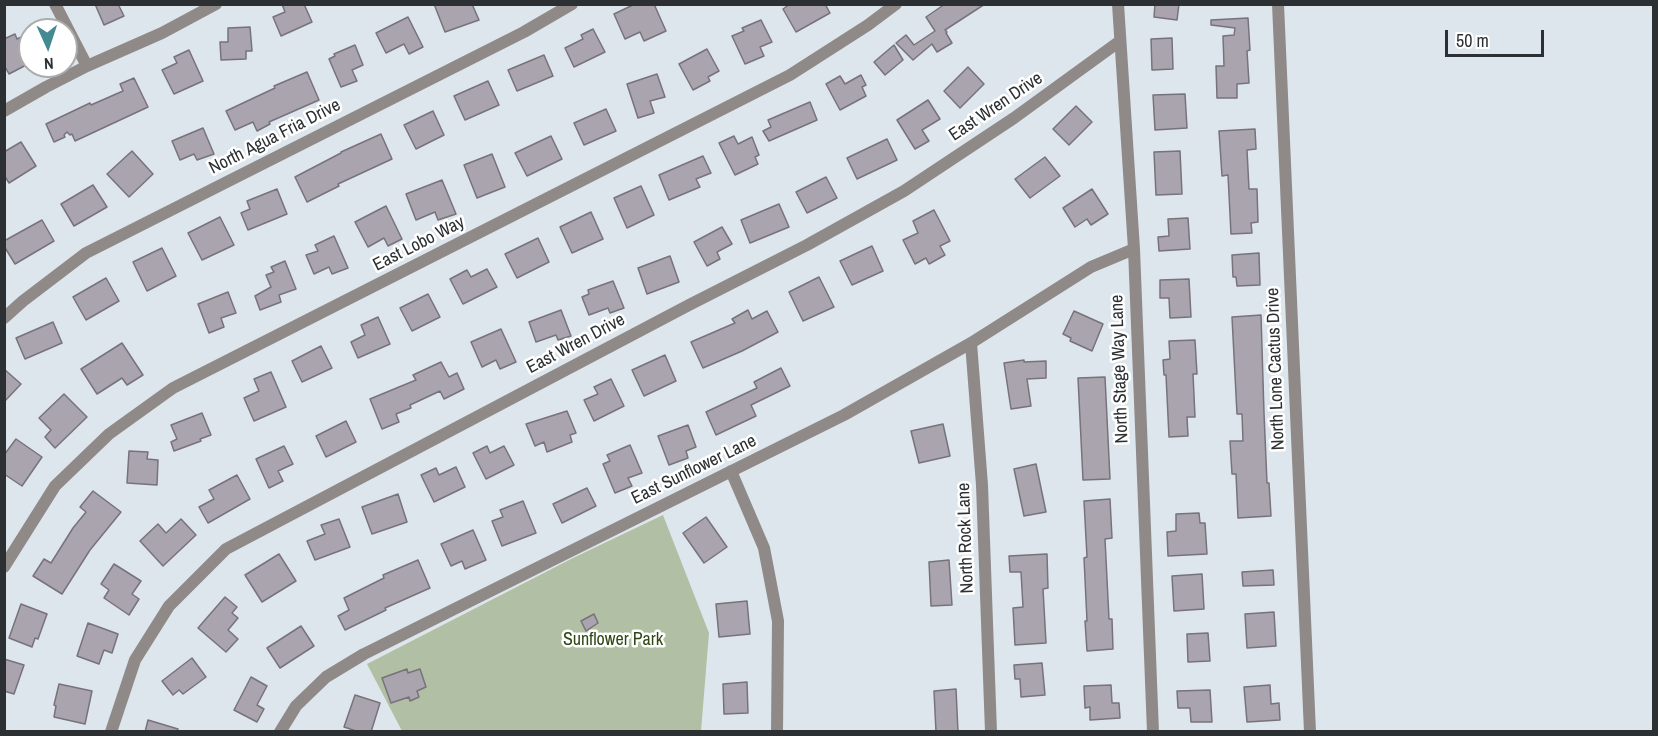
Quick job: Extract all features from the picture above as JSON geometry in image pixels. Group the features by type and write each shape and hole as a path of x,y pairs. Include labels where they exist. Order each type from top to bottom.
{"street":[{"path":"55,4 87,66"},
{"path":"4,111 87,66 162,33 216,4"},
{"name":"North Agua Fria Drive","path":"4,318 86,253 524,32 572,4"},
{"name":"East Lobo Way","path":"4,567 55,486 109,434 173,388 790,75 868,25 896,4"},
{"name":"North Stage Way Lane","path":"1118,4 1134,249 1153,732"},
{"name":"North Lone Cactus Drive","path":"1278,4 1310,732"},
{"name":"East Wren Drive","path":"111,732 135,660 169,606 226,549 807,245 894,196 1014,118 1120,41"},
{"name":"East Sunflower Lane","path":"280,732 296,706 326,677 364,654 844,415 971,343 1091,267 1134,249"},
{"name":"North Rock Lane","path":"971,343 982,485 991,732"},
{"path":"731,471 764,548 778,621 777,732"}],"green space":[{"name":"Sunflower Park","path":"663,515 709,633 701,731 402,731 367,664 573,558"}],"building":[{"path":"95,4 118,4 124,16 104,25"},
{"path":"282,4 304,4 312,22 281,36 273,17 285,12"},
{"path":"434,4 472,4 479,20 445,32"},
{"path":"635,4 654,4 666,31 644,41 640,32 625,39 614,14"},
{"path":"790,4 825,4 830,13 796,32 783,9"},
{"path":"945,4 985,4 945,30 952,43 937,52 932,44 913,60 896,43 906,35 914,45 935,31 926,17"},
{"path":"1155,4 1179,4 1177,20 1154,17"},
{"path":"408,17 423,47 409,54 404,44 386,53 376,33"},
{"path":"1248,18 1249,83 1237,84 1237,98 1217,98 1216,66 1224,66 1223,36 1234,35 1235,28 1211,25 1211,20"},
{"path":"761,20 772,42 760,47 764,56 745,64 732,36 744,31 742,28"},
{"path":"250,27 252,51 246,51 246,59 221,60 220,42 228,42 228,28"},
{"path":"593,29 605,52 574,67 565,48 583,39 581,35"},
{"path":"15,34 18,69 9,74 4,65 4,39"},
{"path":"1172,38 1173,69 1152,70 1151,39"},
{"path":"355,45 363,65 352,70 357,81 341,87 329,59 335,56 334,54"},
{"path":"894,45 903,60 885,75 874,62"},
{"path":"707,49 719,71 708,77 710,81 693,90 679,64"},
{"path":"189,50 203,81 174,94 162,70 177,63 174,57"},
{"path":"544,55 553,76 517,91 508,70"},
{"path":"968,67 984,84 960,108 944,91"},
{"path":"307,72 319,100 269,122 270,124 257,131 253,122 235,130 226,111"},
{"path":"657,74 665,97 650,101 654,113 638,118 627,84"},
{"path":"861,75 866,85 862,87 866,96 840,110 826,84 840,76 845,84"},
{"path":"134,78 148,107 75,141 72,134 67,132 65,137 54,142 46,124 90,103 91,105 123,91 120,84"},
{"path":"488,81 499,105 465,120 454,96"},
{"path":"1185,94 1187,128 1155,130 1153,95"},
{"path":"928,100 940,119 922,130 929,141 915,149 897,120"},
{"path":"810,102 817,120 769,141 763,131 771,127 768,120"},
{"path":"1076,106 1092,122 1069,145 1053,129"},
{"path":"606,109 616,131 584,145 574,123"},
{"path":"433,111 444,135 416,149 404,125"},
{"path":"203,128 214,154 197,160 194,154 180,160 172,141"},
{"path":"1255,129 1256,149 1247,150 1249,189 1257,189 1258,222 1251,223 1252,233 1231,234 1228,175 1222,176 1219,131"},
{"path":"381,134 392,159 338,184 339,186 307,202 295,177"},
{"path":"551,136 562,159 527,176 515,153"},
{"path":"734,136 738,144 752,137 759,155 755,157 758,164 735,175 719,143"},
{"path":"887,139 897,160 857,179 847,158"},
{"path":"21,142 36,166 9,183 4,175 4,152"},
{"path":"132,151 153,174 129,197 107,174"},
{"path":"1180,151 1182,194 1156,195 1154,152"},
{"path":"492,154 505,187 477,198 464,165"},
{"path":"703,156 711,173 696,179 700,187 669,200 659,175"},
{"path":"1045,157 1060,176 1030,198 1015,179"},
{"path":"826,177 837,198 807,213 796,192"},
{"path":"442,180 456,214 438,220 435,212 416,220 406,194"},
{"path":"93,185 107,207 74,226 61,204"},
{"path":"641,186 654,215 627,228 614,198"},
{"path":"277,189 287,214 248,230 241,213 250,209 247,201"},
{"path":"1092,189 1108,214 1091,225 1087,219 1075,227 1063,208"},
{"path":"779,204 789,227 750,243 741,220"},
{"path":"386,206 402,239 388,246 384,238 368,247 355,222"},
{"path":"934,210 950,241 940,246 945,255 929,264 926,258 915,264 903,240 918,233 913,221"},
{"path":"591,212 603,239 572,253 560,227"},
{"path":"220,217 234,245 202,260 188,233"},
{"path":"1188,218 1190,249 1159,251 1158,237 1169,236 1168,219"},
{"path":"42,220 54,241 15,264 4,246 4,241"},
{"path":"722,227 732,244 717,252 720,259 707,266 694,242"},
{"path":"334,236 348,268 332,274 329,267 314,274 306,255 318,251 315,245"},
{"path":"538,238 549,262 517,278 505,254"},
{"path":"872,246 883,271 852,285 840,261"},
{"path":"162,248 176,276 147,291 133,262"},
{"path":"1259,253 1260,285 1237,286 1236,277 1233,277 1232,255"},
{"path":"670,256 679,282 647,294 638,268"},
{"path":"285,261 296,289 279,295 281,302 260,310 255,296 271,287 266,275 274,272 271,267"},
{"path":"487,269 497,287 463,304 450,279 467,270 471,277"},
{"path":"819,277 834,307 803,321 789,292"},
{"path":"106,278 119,301 86,320 73,297"},
{"path":"1189,279 1191,317 1170,318 1169,298 1160,298 1160,280"},
{"path":"613,281 624,308 610,313 608,308 589,315 582,297 589,294 588,290"},
{"path":"228,292 236,313 221,318 224,327 209,333 198,304"},
{"path":"428,294 440,317 412,331 400,308"},
{"path":"561,310 571,336 558,340 556,335 536,342 529,322"},
{"path":"748,310 752,319 767,311 778,332 703,368 691,342 735,323 732,319"},
{"path":"1074,311 1103,324 1092,351 1070,341 1071,338 1063,334"},
{"path":"1261,315 1267,483 1269,483 1271,516 1238,518 1236,474 1232,474 1230,441 1243,441 1242,414 1237,414 1232,317"},
{"path":"378,317 390,344 358,358 351,342 365,335 361,325"},
{"path":"53,322 62,343 25,359 16,338"},
{"path":"501,329 516,362 500,369 496,360 482,367 471,342"},
{"path":"1195,340 1197,374 1193,374 1195,417 1187,417 1188,436 1169,437 1166,375 1164,375 1163,360 1170,359 1169,341"},
{"path":"122,343 143,375 127,385 122,378 97,394 81,369"},
{"path":"321,346 332,368 302,382 292,361"},
{"path":"665,355 676,381 644,396 632,370"},
{"path":"1024,360 1024,362 1046,361 1046,378 1027,379 1031,406 1011,409 1004,363"},
{"path":"441,362 449,377 457,373 464,389 444,399 440,391 410,405 411,408 396,414 399,422 382,429 370,399 416,380 413,375"},
{"path":"781,368 790,386 751,405 756,416 716,435 706,412 757,388 754,382"},
{"path":"4,369 21,384 4,402"},
{"path":"271,372 286,407 254,421 244,398 259,391 254,379"},
{"path":"1105,377 1110,479 1083,480 1078,378"},
{"path":"611,379 624,406 594,421 584,400 598,394 594,387"},
{"path":"64,394 87,417 55,448 45,437 51,430 39,418"},
{"path":"567,411 576,433 570,435 572,442 547,452 544,442 535,446 526,424"},
{"path":"202,413 211,435 174,451 171,442 177,439 171,425"},
{"path":"346,421 356,442 326,457 316,436"},
{"path":"943,424 950,456 919,463 911,431"},
{"path":"688,425 696,447 686,451 688,458 669,465 658,436"},
{"path":"16,439 42,457 22,486 4,474 4,455"},
{"path":"630,445 642,473 628,478 632,486 615,493 603,464 610,461 607,455"},
{"path":"284,446 293,464 278,471 283,481 269,488 256,459"},
{"path":"487,446 490,453 504,446 514,465 486,479 473,453"},
{"path":"129,451 148,452 147,459 158,460 157,485 127,483"},
{"path":"1036,464 1046,512 1024,516 1014,469"},
{"path":"456,467 465,487 434,502 421,475 436,468 439,475"},
{"path":"237,475 250,499 208,523 199,507 214,499 209,490"},
{"path":"587,488 596,506 562,523 553,504"},
{"path":"93,491 121,512 90,550 62,594 33,576 44,559 51,563 86,512 80,507"},
{"path":"398,494 407,522 372,534 362,507"},
{"path":"1110,499 1112,538 1105,539 1109,619 1112,619 1113,649 1087,651 1084,558 1087,557 1084,501"},
{"path":"523,501 536,533 502,546 492,521 503,517 500,510"},
{"path":"1199,513 1200,523 1205,523 1207,554 1168,556 1167,532 1176,531 1176,514"},
{"path":"706,517 727,547 704,563 683,533"},
{"path":"181,519 196,535 163,566 140,541 158,524 166,533"},
{"path":"339,519 350,547 315,560 307,541 325,534 321,525"},
{"path":"473,530 486,560 465,569 462,561 451,566 441,544"},
{"path":"279,554 296,581 262,602 245,575"},
{"path":"1047,554 1048,588 1043,589 1046,643 1015,645 1013,608 1023,607 1021,572 1010,572 1009,556"},
{"path":"418,560 430,588 385,608 386,610 345,630 338,616 349,610 344,598 384,578 383,575"},
{"path":"949,560 952,605 931,606 929,562"},
{"path":"114,564 141,581 132,594 139,599 129,615 104,598 109,590 101,584"},
{"path":"1273,570 1274,585 1243,586 1242,572"},
{"path":"1202,574 1204,609 1174,611 1172,576"},
{"path":"225,597 237,607 232,613 238,618 228,630 238,639 226,652 198,628"},
{"path":"747,601 750,634 719,637 716,604"},
{"path":"21,604 47,614 38,639 35,638 32,647 9,638"},
{"path":"1274,612 1276,646 1247,648 1245,614"},
{"path":"594,614 598,623 586,631 581,621"},
{"path":"88,623 118,634 112,653 104,650 99,664 77,656"},
{"path":"301,626 314,646 280,668 267,648"},
{"path":"1208,633 1210,661 1188,662 1187,634"},
{"path":"192,658 206,677 183,694 179,690 173,695 162,681"},
{"path":"4,659 24,665 14,694 4,691"},
{"path":"1042,663 1045,695 1021,697 1020,679 1015,679 1014,665"},
{"path":"407,669 408,673 420,669 426,687 417,691 419,697 410,701 409,697 391,703 382,678"},
{"path":"251,677 267,686 257,705 264,709 257,722 234,710"},
{"path":"747,682 748,713 724,714 723,684"},
{"path":"59,684 92,691 85,724 54,717"},
{"path":"1111,685 1112,703 1119,703 1120,718 1090,720 1090,707 1085,708 1084,686"},
{"path":"1270,685 1271,704 1279,703 1280,720 1247,722 1244,687"},
{"path":"956,689 958,732 936,732 934,691"},
{"path":"1210,690 1212,722 1191,722 1190,708 1178,708 1177,691"},
{"path":"355,695 380,703 371,732 359,732 344,727"},
{"path":"148,720 178,729 177,732 145,732"}]}
